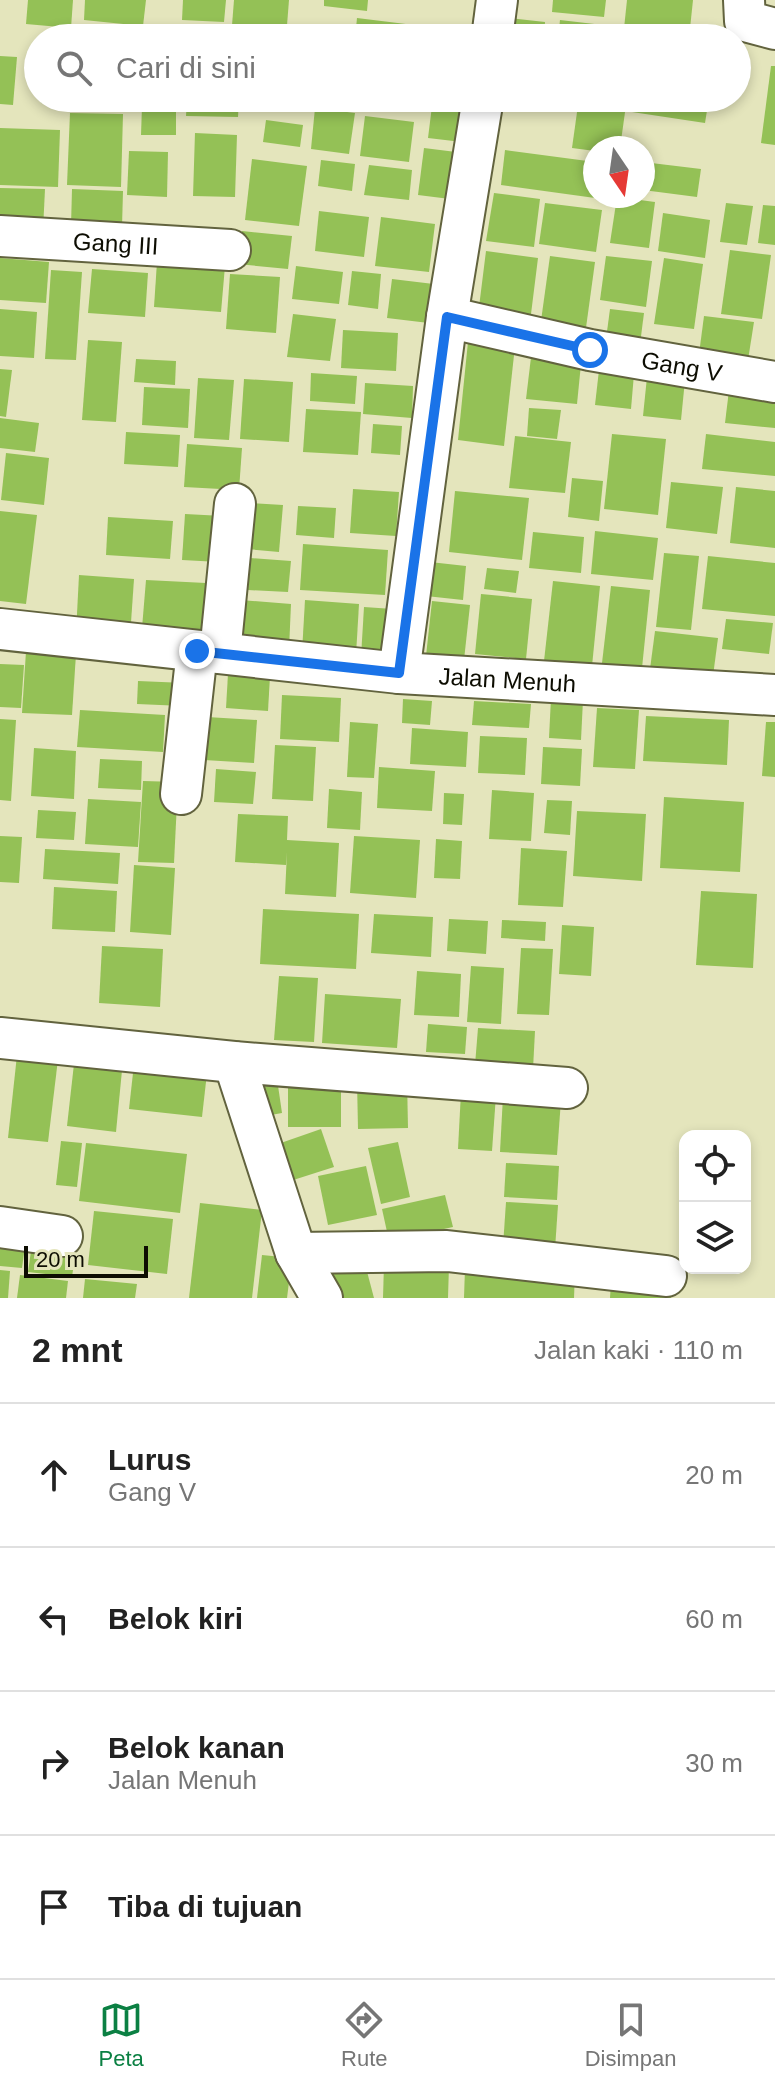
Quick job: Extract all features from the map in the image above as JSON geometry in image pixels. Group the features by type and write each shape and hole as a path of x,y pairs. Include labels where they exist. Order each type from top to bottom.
{"street":[{"path":"494,24 497,0"},
{"path":"744,0 745,21 775,29"},
{"path":"399,673 447,317 481,112"},
{"name":"Gang III","path":"0,236 230,250"},
{"name":"Gang V","path":"447,317 590,350 775,382"},
{"path":"181,794 235,504"},
{"name":"Jalan Menuh","path":"0,629 399,673 775,695"},
{"path":"0,1038 234,1062 567,1088"},
{"path":"234,1062 296,1253 322,1298"},
{"path":"0,1227 62,1236"},
{"path":"296,1253 447,1251 666,1276"}],"building":[{"path":"28,0 73,0 71,24 26,24"},
{"path":"85,0 146,0 143,24 84,20"},
{"path":"183,0 226,0 224,22 182,20"},
{"path":"234,0 289,0 287,24 232,24"},
{"path":"324,0 368,0 367,11 324,6"},
{"path":"553,0 606,0 604,17 552,12"},
{"path":"627,0 693,0 690,24 624,24"},
{"path":"357,18 406,24 356,24"},
{"path":"509,18 545,22 545,24 508,24"},
{"path":"560,20 594,24 560,24"},
{"path":"0,56 17,57 13,105 0,104"},
{"path":"771,66 775,66 775,145 761,143"},
{"path":"142,112 176,112 176,135 141,135"},
{"path":"186,112 238,112 238,117 186,116"},
{"path":"315,112 355,113 349,154 311,149"},
{"path":"431,112 466,112 462,142 428,138"},
{"path":"577,112 625,112 622,136 583,136 583,149 572,148"},
{"path":"632,112 707,112 705,123"},
{"path":"70,113 123,114 121,187 67,185"},
{"path":"365,116 414,122 409,162 360,156"},
{"path":"266,120 303,125 300,147 263,142"},
{"path":"0,128 60,130 58,187 0,185"},
{"path":"195,133 237,135 235,197 193,196"},
{"path":"424,148 456,152 450,199 418,195"},
{"path":"505,150 583,160 583,196 501,185"},
{"path":"129,151 168,152 167,197 127,195"},
{"path":"252,159 307,166 299,226 245,220"},
{"path":"321,160 355,164 352,191 318,186"},
{"path":"655,163 701,169 697,197 655,192"},
{"path":"369,165 412,170 409,200 364,195"},
{"path":"0,188 45,189 43,230 0,228"},
{"path":"72,189 123,191 122,227 71,226"},
{"path":"494,193 540,199 534,247 486,241"},
{"path":"545,203 602,210 596,252 539,244"},
{"path":"726,203 753,206 747,245 720,242"},
{"path":"763,205 775,206 775,245 758,243"},
{"path":"615,208 654,208 649,248 610,243"},
{"path":"319,211 369,217 364,257 315,251"},
{"path":"663,213 710,220 705,258 658,251"},
{"path":"381,217 435,224 429,272 375,266"},
{"path":"242,231 292,236 288,269 237,264"},
{"path":"730,250 771,255 762,319 721,314"},
{"path":"486,251 538,258 530,322 478,315"},
{"path":"550,256 595,262 585,335 540,328"},
{"path":"606,256 652,261 646,307 600,300"},
{"path":"0,258 49,262 46,303 0,300"},
{"path":"664,258 703,264 694,329 654,324"},
{"path":"157,262 225,266 221,312 154,307"},
{"path":"296,266 343,272 339,304 292,299"},
{"path":"92,269 148,273 145,317 88,313"},
{"path":"51,270 82,272 76,360 45,359"},
{"path":"352,271 381,274 378,309 348,305"},
{"path":"230,274 280,277 276,333 226,329"},
{"path":"392,279 442,285 437,324 387,318"},
{"path":"0,309 37,312 34,358 0,356"},
{"path":"610,309 644,313 640,344 606,339"},
{"path":"293,314 336,319 330,361 287,357"},
{"path":"704,316 754,322 748,360 699,354"},
{"path":"343,330 398,333 396,371 341,368"},
{"path":"469,332 516,337 504,446 458,440"},
{"path":"88,340 122,342 116,422 82,420"},
{"path":"532,349 582,354 577,404 526,399"},
{"path":"136,359 176,361 175,385 134,382"},
{"path":"0,369 12,370 6,417 0,416"},
{"path":"599,370 634,374 631,409 595,405"},
{"path":"311,373 357,376 355,404 310,401"},
{"path":"647,377 685,380 681,420 643,416"},
{"path":"198,378 234,380 229,440 194,438"},
{"path":"244,379 293,382 289,442 240,439"},
{"path":"365,383 413,386 412,418 363,414"},
{"path":"144,387 190,389 188,428 142,425"},
{"path":"729,390 775,394 775,428 725,423"},
{"path":"529,408 561,410 557,439 527,436"},
{"path":"306,409 361,412 358,455 303,452"},
{"path":"0,418 39,423 35,452 0,448"},
{"path":"373,424 402,426 400,455 371,453"},
{"path":"126,432 180,435 178,467 124,464"},
{"path":"612,434 666,439 658,515 604,509"},
{"path":"706,434 775,442 775,476 702,469"},
{"path":"515,436 571,442 565,493 509,488"},
{"path":"187,444 242,448 239,490 184,487"},
{"path":"6,453 49,458 44,505 1,500"},
{"path":"572,478 603,481 599,521 568,517"},
{"path":"671,482 723,487 717,534 666,528"},
{"path":"736,487 775,491 775,548 730,543"},
{"path":"353,489 399,492 396,536 350,533"},
{"path":"455,491 529,498 522,560 449,552"},
{"path":"250,503 283,505 279,552 247,549"},
{"path":"298,506 336,508 334,538 296,535"},
{"path":"0,511 37,515 26,604 0,601"},
{"path":"185,514 223,516 219,562 182,560"},
{"path":"108,517 173,521 170,559 106,555"},
{"path":"595,531 658,538 653,580 591,574"},
{"path":"533,532 584,537 581,573 529,568"},
{"path":"303,544 388,550 385,595 300,590"},
{"path":"664,553 699,556 691,630 656,627"},
{"path":"708,556 775,563 775,616 702,609"},
{"path":"250,558 291,561 288,592 248,590"},
{"path":"430,562 466,566 463,600 426,596"},
{"path":"487,568 519,571 516,593 484,589"},
{"path":"79,575 134,579 130,637 76,633"},
{"path":"146,580 206,583 202,632 142,628"},
{"path":"553,581 600,586 592,666 544,661"},
{"path":"611,586 650,590 642,668 602,663"},
{"path":"481,594 532,599 526,659 475,654"},
{"path":"240,600 291,604 289,649 236,646"},
{"path":"305,600 359,604 356,655 302,652"},
{"path":"432,601 470,605 464,660 426,656"},
{"path":"364,607 393,609 390,659 361,657"},
{"path":"726,619 773,623 769,654 722,649"},
{"path":"655,631 718,638 713,676 650,669"},
{"path":"26,651 76,654 72,715 22,713"},
{"path":"0,664 24,665 21,708 0,707"},
{"path":"228,674 270,676 268,711 226,708"},
{"path":"138,681 185,683 183,706 137,704"},
{"path":"282,695 341,698 339,742 280,739"},
{"path":"551,698 583,700 581,740 549,738"},
{"path":"403,699 432,701 430,725 402,723"},
{"path":"474,701 531,704 529,728 472,725"},
{"path":"597,708 639,710 635,769 593,767"},
{"path":"80,710 165,715 163,752 77,747"},
{"path":"646,716 729,720 727,765 643,761"},
{"path":"207,717 257,720 254,763 204,760"},
{"path":"0,719 16,720 11,801 0,800"},
{"path":"350,722 378,724 374,778 347,777"},
{"path":"766,722 775,722 775,777 762,776"},
{"path":"412,728 468,732 466,767 410,764"},
{"path":"480,736 527,738 525,775 478,773"},
{"path":"275,745 316,747 313,801 272,799"},
{"path":"543,747 582,749 580,786 541,784"},
{"path":"34,748 76,751 74,799 31,796"},
{"path":"100,759 142,761 141,790 98,788"},
{"path":"379,767 435,771 432,811 377,808"},
{"path":"216,769 256,772 253,804 214,802"},
{"path":"143,781 178,782 174,863 138,862"},
{"path":"329,789 362,792 360,830 327,828"},
{"path":"492,790 534,793 531,841 489,839"},
{"path":"444,793 464,794 462,825 443,824"},
{"path":"664,797 744,802 740,872 660,868"},
{"path":"88,799 141,802 138,847 85,844"},
{"path":"547,800 572,801 570,835 544,833"},
{"path":"38,810 76,812 74,840 36,838"},
{"path":"577,811 646,814 642,881 573,876"},
{"path":"238,814 288,816 287,840 339,843 336,897 285,894 287,852 286,865 235,862"},
{"path":"0,836 22,837 19,883 0,882"},
{"path":"354,836 420,840 416,898 350,893"},
{"path":"436,839 462,841 460,879 434,878"},
{"path":"521,848 567,851 563,907 518,905"},
{"path":"45,849 120,853 118,884 43,879"},
{"path":"134,865 175,868 171,935 130,932"},
{"path":"54,887 117,891 115,932 52,929"},
{"path":"701,891 757,894 753,968 696,965"},
{"path":"263,909 359,914 356,969 260,964"},
{"path":"374,914 433,917 431,957 371,953"},
{"path":"449,919 488,921 486,954 447,951"},
{"path":"502,920 546,922 545,941 501,938"},
{"path":"562,925 594,927 591,976 559,974"},
{"path":"102,946 163,949 160,1007 99,1003"},
{"path":"521,948 553,949 549,1015 517,1014"},
{"path":"471,966 504,968 501,1024 467,1022"},
{"path":"417,971 461,974 459,1017 414,1015"},
{"path":"279,976 318,978 314,1042 274,1040"},
{"path":"325,994 401,999 397,1048 322,1043"},
{"path":"428,1024 467,1027 465,1054 426,1052"},
{"path":"478,1028 535,1031 533,1069 475,1065"},
{"path":"18,1046 59,1051 48,1142 8,1138"},
{"path":"75,1055 123,1060 116,1132 67,1126"},
{"path":"134,1064 207,1073 202,1117 129,1109"},
{"path":"276,1072 282,1113 254,1118 247,1077"},
{"path":"288,1075 341,1075 341,1127 288,1127"},
{"path":"407,1079 408,1128 358,1129 357,1081"},
{"path":"461,1092 496,1095 492,1151 458,1149"},
{"path":"503,1096 561,1100 557,1155 500,1152"},
{"path":"321,1129 334,1167 287,1182 275,1145"},
{"path":"61,1141 82,1143 77,1187 56,1185"},
{"path":"398,1142 410,1197 381,1204 368,1148"},
{"path":"86,1143 187,1154 180,1213 79,1201"},
{"path":"506,1163 559,1166 557,1200 504,1197"},
{"path":"366,1166 377,1215 328,1225 318,1176"},
{"path":"445,1195 453,1227 389,1241 382,1209"},
{"path":"506,1202 558,1205 555,1249 503,1246"},
{"path":"200,1203 262,1210 252,1298 189,1298"},
{"path":"94,1211 173,1219 167,1274 88,1265"},
{"path":"0,1236 26,1239 22,1268 0,1266"},
{"path":"32,1244 76,1249 72,1277 28,1272"},
{"path":"262,1255 292,1258 287,1298 257,1298"},
{"path":"365,1264 374,1298 330,1298 324,1275"},
{"path":"384,1264 449,1265 448,1298 383,1298"},
{"path":"465,1268 575,1271 574,1298 464,1298"},
{"path":"0,1270 10,1271 8,1298 0,1298"},
{"path":"20,1275 68,1281 66,1298 17,1298"},
{"path":"85,1279 137,1284 135,1298 83,1298"},
{"path":"611,1283 672,1285 671,1298 610,1298"}],"route":[{"path":"197,651 399,673 447,317 590,350"}]}
